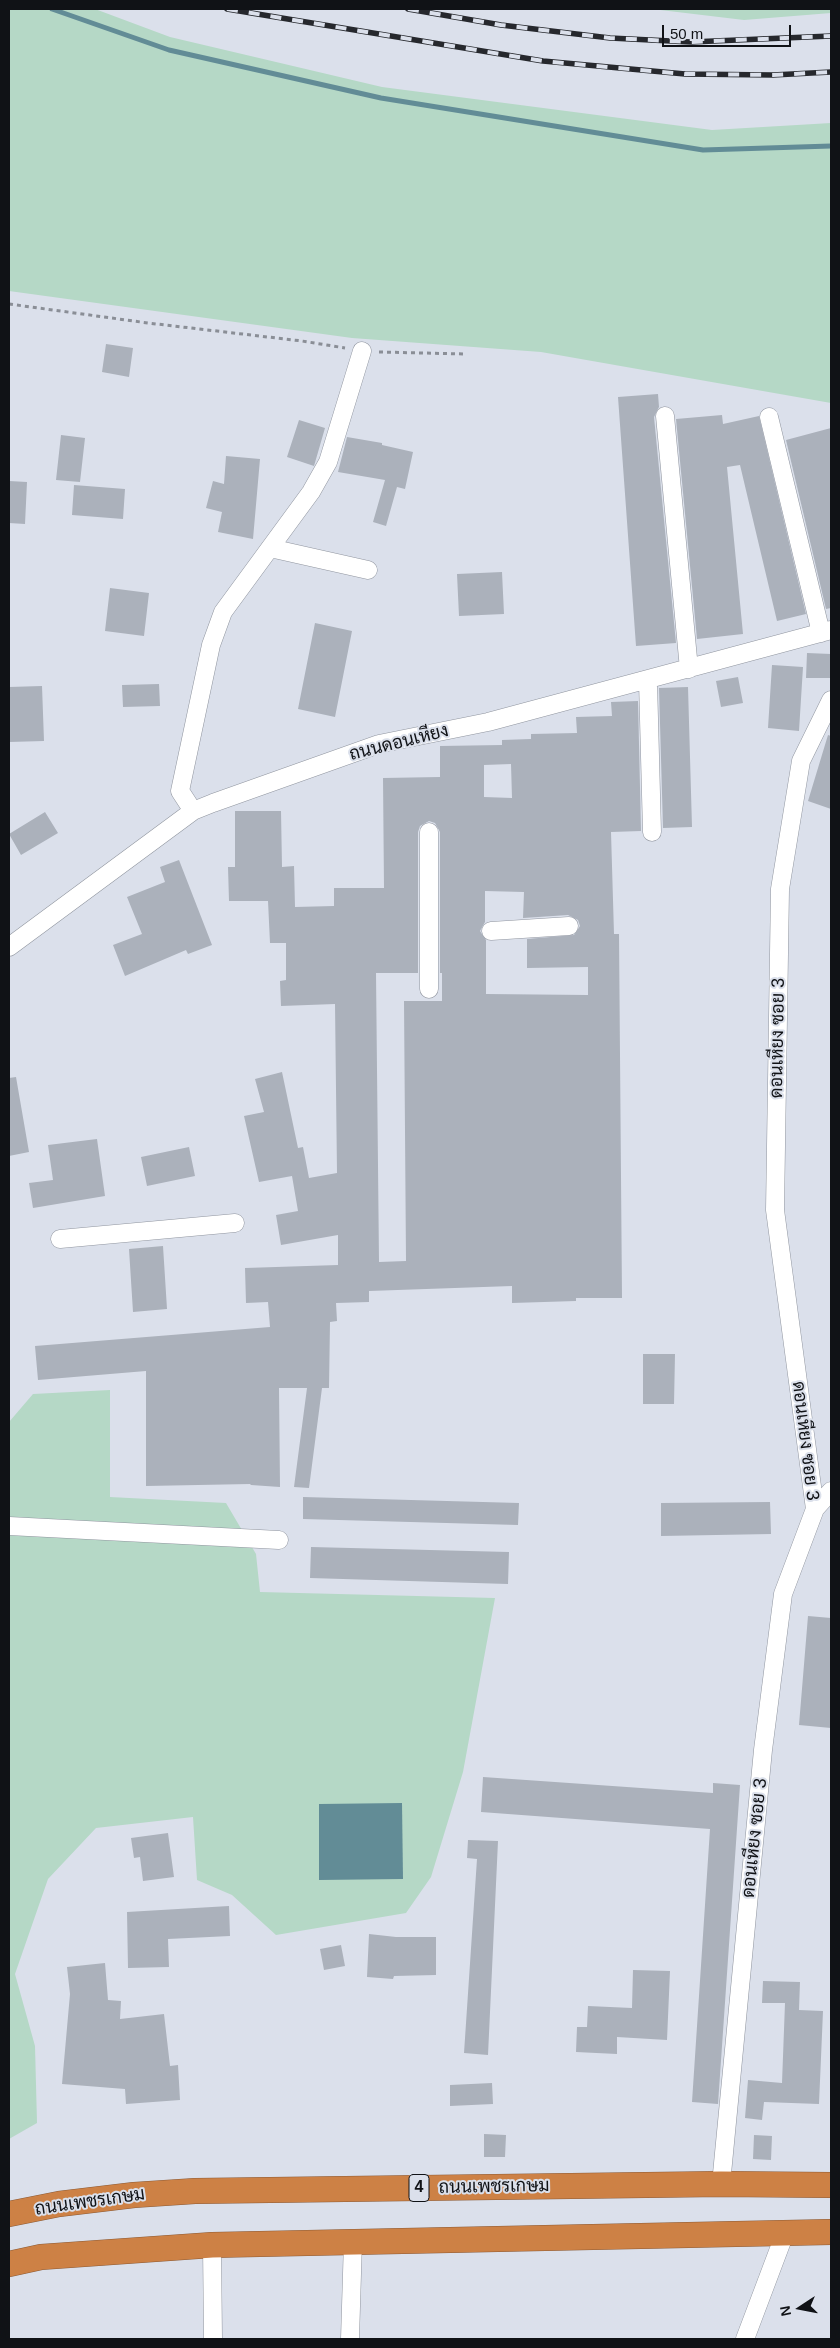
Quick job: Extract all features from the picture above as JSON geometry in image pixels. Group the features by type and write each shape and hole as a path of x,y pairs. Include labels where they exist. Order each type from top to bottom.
{"highway":[{"name":"ถนนเพชรเกษม","path":"9,2214 59,2204 134,2195 195,2191 721,2184 831,2185"},
{"path":"9,2264 41,2257 212,2245 831,2232"}],"street":[{"path":"193,812 180,791 211,646 223,612 311,492 328,462 362,351"},
{"path":"665,416 690,669"},
{"path":"769,418 826,631"},
{"path":"270,548 368,570"},
{"name":"ถนนดอนเหียง","path":"9,947 193,812 379,744 488,722 648,681 826,631"},
{"path":"648,681 652,832"},
{"name":"ดอนเหียง ซอย 3","path":"721,2184 763,1750 783,1594 815,1509 775,1210 780,889 801,761 831,700"},
{"path":"429,832 429,989"},
{"path":"491,931 569,926"},
{"path":"60,1239 235,1223"},
{"path":"815,1509 831,1491"},
{"path":"9,1526 279,1540"},
{"path":"745,2339 785,2233"},
{"path":"350,2339 353,2241"},
{"path":"212,2245 213,2339"}],"path":[{"path":"9,304 302,341 362,351 466,354"}],"green space":[{"path":"9,9 95,9 170,37 382,87 712,130 831,123 831,403 541,352 352,338 9,291"},
{"path":"652,9 831,9 831,13 744,20"},
{"path":"110,1390 110,1497 226,1503 256,1554 260,1592 495,1598 463,1772 431,1877 406,1913 276,1935 232,1895 197,1880 193,1817 96,1828 48,1879 15,1974 35,2046 37,2123 9,2139 9,1422 33,1394"}],"water":[{"path":"402,1803 403,1879 319,1880 319,1804"}],"building":[{"path":"106,344 133,348 129,377 102,372"},
{"path":"658,394 659,407 654,417 676,643 636,646 618,397"},
{"path":"722,415 723,424 759,416 806,614 777,621 740,465 727,467 743,634 697,639 676,419"},
{"path":"299,420 325,428 314,466 287,457"},
{"path":"831,428 831,608 826,609 786,440"},
{"path":"61,435 85,438 80,482 56,480"},
{"path":"347,437 382,443 382,445 413,452 405,489 397,487 386,526 373,522 385,480 338,472"},
{"path":"226,456 260,459 253,539 218,532 222,512 206,508 213,481 224,484"},
{"path":"9,481 27,482 25,524 9,523"},
{"path":"74,485 125,489 123,519 72,515"},
{"path":"502,572 504,614 459,616 457,574"},
{"path":"110,588 149,593 144,636 105,631"},
{"path":"315,623 352,631 335,717 298,709"},
{"path":"807,653 831,654 831,678 806,678"},
{"path":"772,665 803,667 799,731 768,728"},
{"path":"738,677 743,703 721,707 716,681"},
{"path":"159,684 160,706 123,707 122,685"},
{"path":"42,686 44,741 9,742 9,687"},
{"path":"688,687 692,827 663,828 659,688"},
{"path":"638,701 641,831 611,832 614,934 619,934 622,1298 576,1298 576,1301 512,1303 512,1286 369,1291 369,1302 336,1303 337,1321 330,1322 329,1388 322,1388 309,1488 294,1487 307,1388 279,1388 280,1487 250,1484 146,1486 146,1371 38,1380 35,1346 270,1327 268,1302 246,1303 245,1268 338,1265 338,1235 281,1245 276,1215 298,1211 292,1176 259,1182 244,1116 264,1112 255,1079 282,1072 298,1148 303,1147 309,1178 337,1173 335,1004 281,1006 280,981 286,980 286,943 270,943 268,901 229,901 228,867 235,867 235,811 281,811 282,867 294,866 295,907 334,906 334,888 384,888 383,778 440,777 440,746 502,745 502,740 531,739 531,734 577,733 576,717 612,716 611,702","holes":["511,764 512,798 484,797 484,765","429,821 435,823 440,832 440,973 442,973 442,1001 404,1001 406,1261 379,1262 376,973 418,973 418,832 420,826","485,891 524,892 523,918 568,915 578,920 580,926 574,935 527,939 527,968 588,967 588,995 486,994 486,940 480,931 485,922"]},
{"path":"828,735 831,736 831,809 808,801"},
{"path":"45,812 58,833 21,855 9,834"},
{"path":"179,860 212,945 188,954 186,950 125,976 113,945 142,934 127,897 165,882 160,867"},
{"path":"16,1077 29,1152 9,1156 9,1078"},
{"path":"97,1139 105,1196 33,1208 29,1183 53,1180 48,1145"},
{"path":"189,1147 195,1176 147,1186 141,1157"},
{"path":"163,1246 167,1309 133,1312 129,1249"},
{"path":"643,1354 675,1354 674,1404 643,1404"},
{"path":"303,1497 519,1503 518,1525 303,1519"},
{"path":"770,1502 771,1534 661,1536 661,1503"},
{"path":"311,1547 509,1552 508,1584 310,1578"},
{"path":"808,1616 831,1618 831,1728 799,1725"},
{"path":"483,1777 713,1793 713,1783 740,1785 718,2104 692,2102 710,1829 481,1812"},
{"path":"168,1833 174,1877 143,1881 140,1857 134,1858 131,1838"},
{"path":"468,1840 498,1841 488,2055 464,2053 477,1859 467,1858"},
{"path":"229,1906 230,1936 168,1939 169,1967 128,1968 127,1912"},
{"path":"369,1934 396,1937 436,1937 436,1975 394,1976 393,1979 367,1977"},
{"path":"341,1945 345,1966 324,1970 320,1949"},
{"path":"105,1963 108,2000 121,2001 120,2019 164,2014 170,2066 178,2065 180,2100 126,2104 125,2089 62,2084 70,1994 67,1967"},
{"path":"633,1970 670,1971 667,2040 617,2037 617,2054 576,2052 577,2027 587,2027 588,2006 632,2008"},
{"path":"763,1981 800,1982 799,2010 823,2011 819,2104 764,2102 762,2120 745,2118 748,2080 782,2083 785,2003 762,2003"},
{"path":"492,2083 493,2104 450,2106 450,2085"},
{"path":"484,2134 506,2135 505,2157 484,2157"},
{"path":"754,2135 772,2136 771,2160 753,2159"}],"waterway":[{"path":"52,9 169,50 381,98 703,150 831,146"}],"railway":[{"path":"227,9 543,61 685,74 773,75 831,72"},
{"path":"408,9 501,25 610,38 691,42 831,36"}]}
